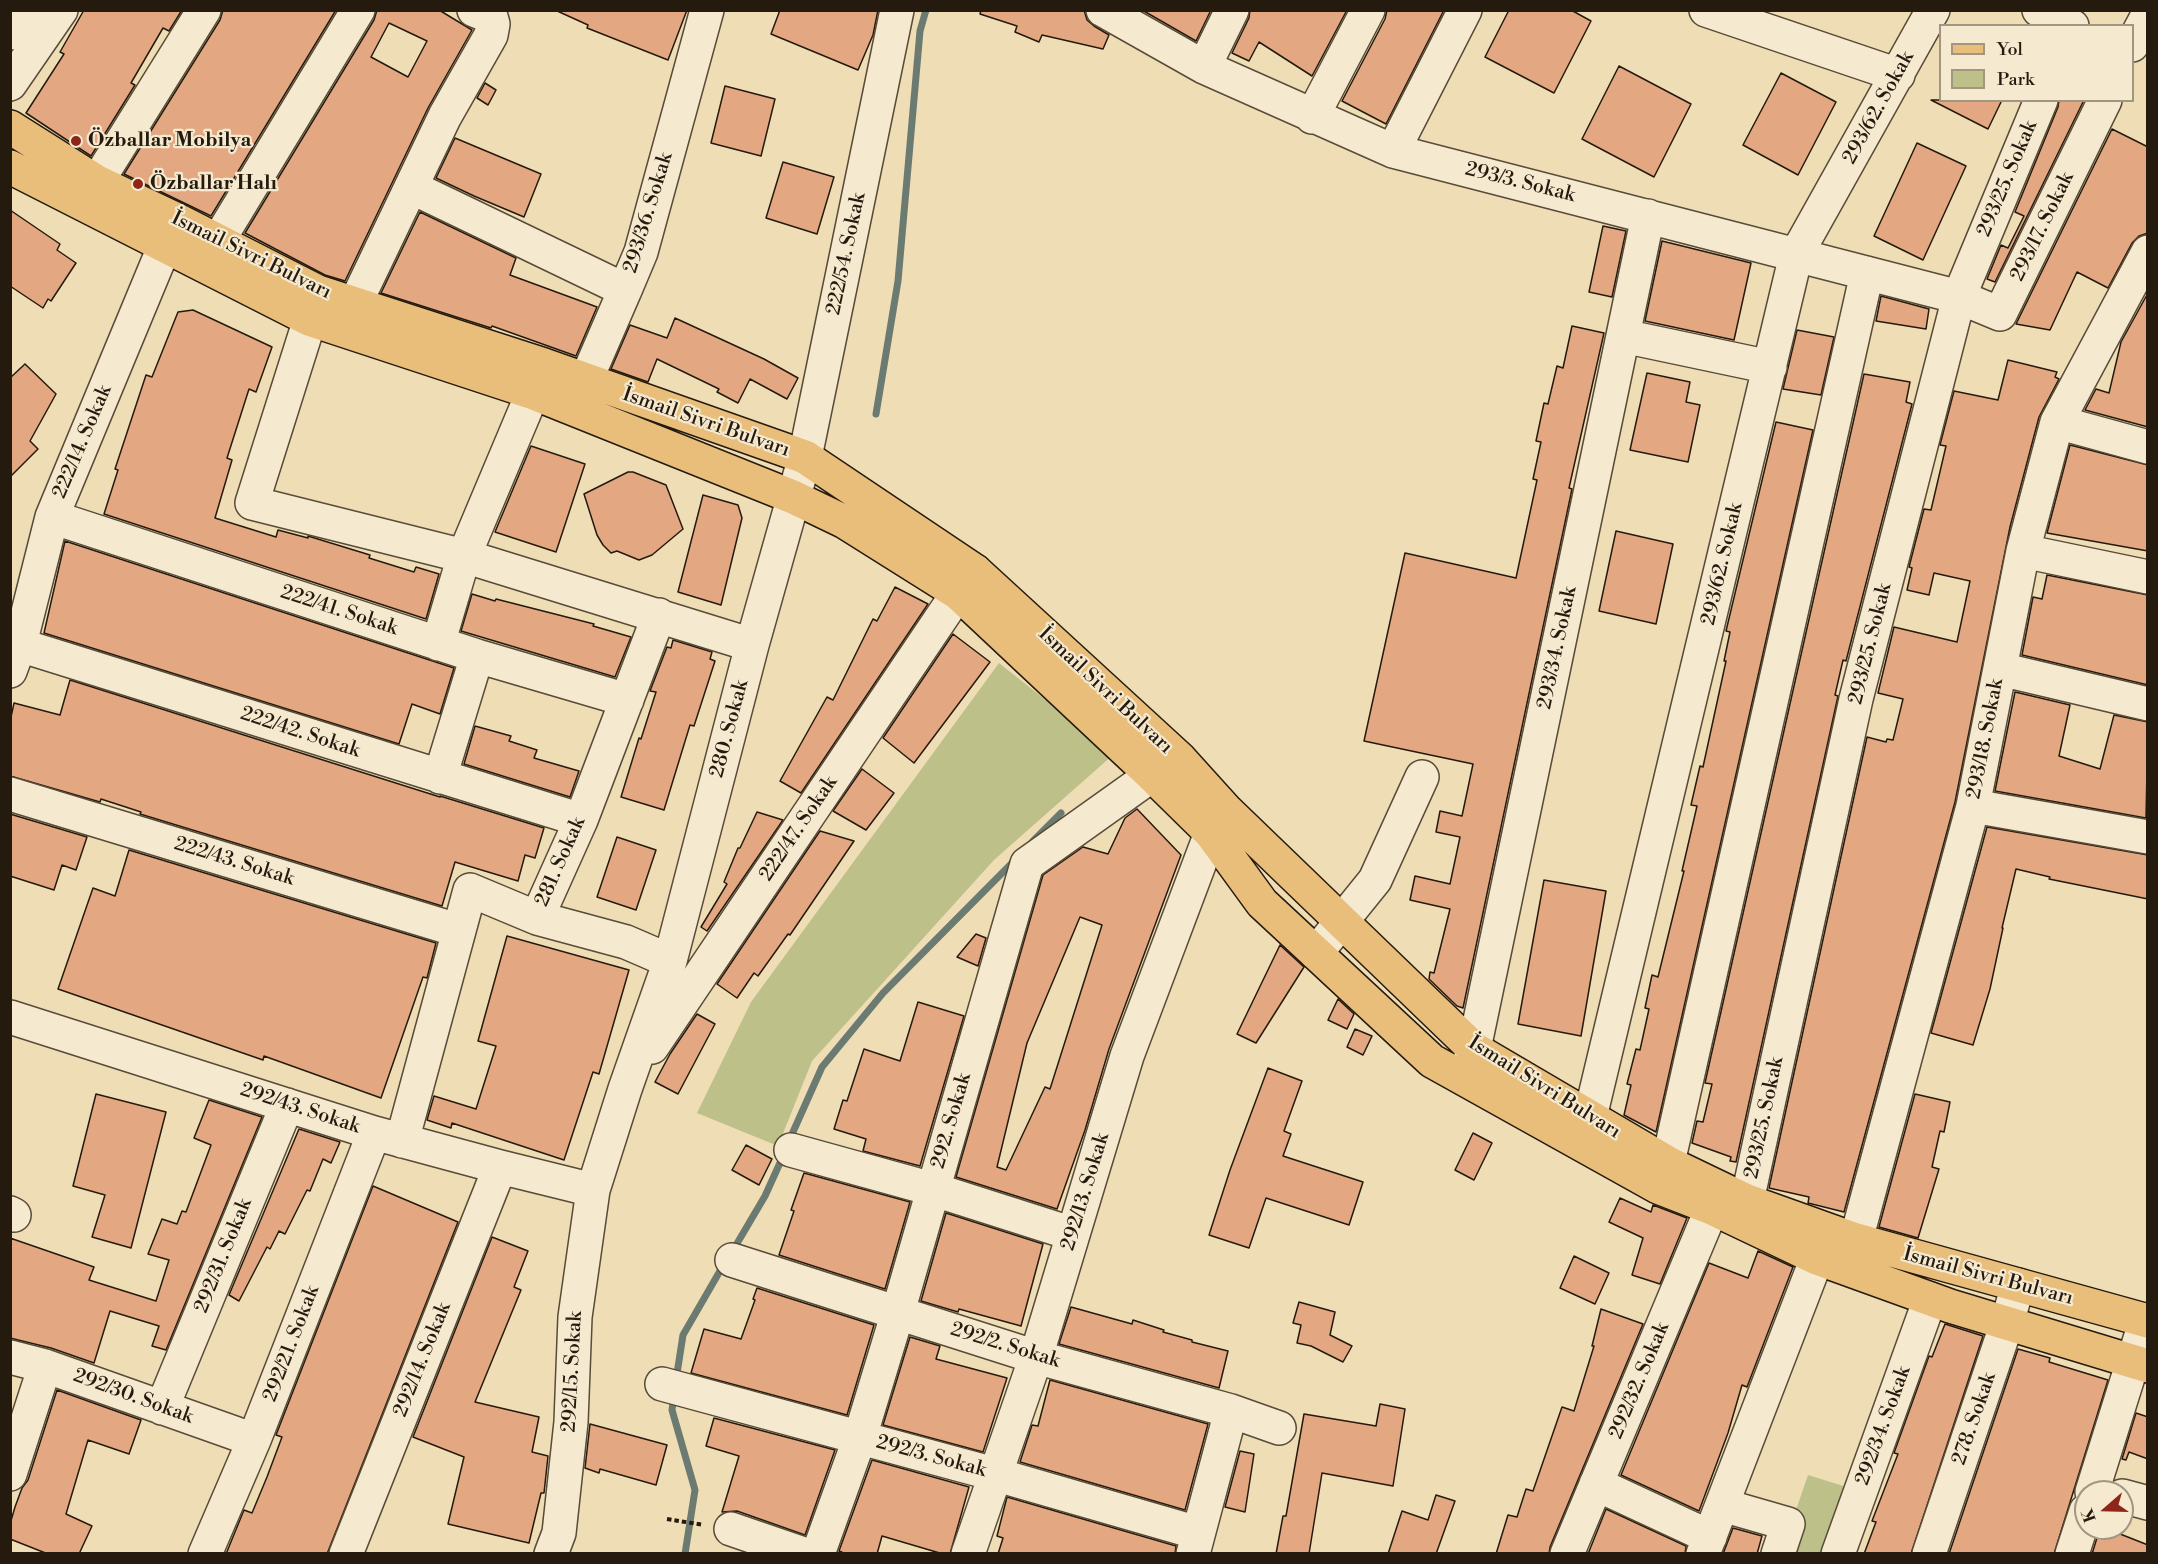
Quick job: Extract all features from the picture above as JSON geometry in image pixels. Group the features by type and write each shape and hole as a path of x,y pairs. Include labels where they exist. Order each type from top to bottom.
{"main road":[{"name":"İsmail Sivri Bulvarı","path":"10,127 98,182 171,232 218,241 314,305 355,304 537,378 793,497 967,582"},
{"name":"İsmail Sivri Bulvarı","path":"10,167 171,232 314,305 537,378 586,380 805,457 967,582 1166,767 1227,811 1341,921 1469,1064 1585,1131 1658,1187 1712,1208 1817,1258 1930,1299 2141,1363"},
{"name":"İsmail Sivri Bulvarı","path":"1166,767 1262,903 1432,1061 1469,1064"},
{"name":"İsmail Sivri Bulvarı","path":"1585,1131 1668,1163 1747,1200 1856,1240 2147,1320"}],"street":[{"path":"10,33 28,10"},
{"path":"10,84 61,10"},
{"path":"98,182 204,10"},
{"path":"218,241 358,10"},
{"path":"355,304 445,116 491,35 493,24 490,18 474,10"},
{"name":"293/36. Sokak","path":"411,187 625,290 641,252 707,10"},
{"name":"222/54. Sokak","path":"793,497 805,457 897,10"},
{"name":"293/3. Sokak","path":"1103,10 1204,67 1312,117 1393,151 1959,297"},
{"path":"1204,67 1232,10"},
{"path":"1312,117 1368,10"},
{"path":"1393,151 1465,10"},
{"path":"1706,10 1899,75"},
{"name":"293/62. Sokak","path":"1585,1131 1796,255 1899,75 1933,10"},
{"path":"2039,10 2070,24"},
{"path":"2072,24 2078,10"},
{"path":"2134,43 2148,15"},
{"name":"293/25. Sokak","path":"1747,1200 1856,699 1959,297 2040,102"},
{"name":"293/17. Sokak","path":"1959,297 2000,314 2104,102"},
{"name":"293/34. Sokak","path":"1469,1064 1648,216"},
{"name":"222/14. Sokak","path":"14,652 52,517 171,232"},
{"name":"293/18. Sokak","path":"1856,1240 1973,806 2023,551 2057,422 2148,252"},
{"path":"1668,1163 1867,273"},
{"path":"586,380 625,290"},
{"path":"314,305 252,503 464,556 752,645"},
{"path":"1623,336 1770,367"},
{"path":"438,644 464,556 537,378"},
{"path":"2057,422 2148,447"},
{"name":"280. Sokak","path":"592,1190 670,961 793,497"},
{"name":"222/41. Sokak","path":"52,517 438,644 627,700"},
{"path":"2023,551 2148,577"},
{"name":"222/47. Sokak","path":"625,1089 967,582"},
{"name":"281. Sokak","path":"458,930 470,890 537,918 581,820 659,615"},
{"name":"222/42. Sokak","path":"14,652 581,820"},
{"path":"440,777 477,656"},
{"path":"2000,669 2148,704"},
{"name":"292. Sokak","path":"818,1554 860,1437 898,1312 1027,864 1166,767"},
{"path":"1316,953 1376,880 1422,777"},
{"name":"222/43. Sokak","path":"10,794 458,930"},
{"path":"1973,806 2148,837"},
{"name":"292/13. Sokak","path":"968,1554 1036,1357 1127,1056 1211,833"},
{"path":"537,918 626,942 670,961"},
{"name":"292/21. Sokak","path":"206,1554 388,1137 458,930"},
{"name":"292/43. Sokak","path":"10,1017 388,1137 592,1190"},
{"name":"292/31. Sokak","path":"162,1408 287,1105"},
{"path":"791,1150 932,1189 1073,1234"},
{"name":"292/14. Sokak","path":"346,1554 500,1167"},
{"name":"292/15. Sokak","path":"551,1554 559,1533 571,1422 574,1317 592,1190"},
{"name":"292/32. Sokak","path":"1567,1554 1712,1208"},
{"path":"1596,1484 1706,1545 1817,1258"},
{"name":"292/2. Sokak","path":"732,1260 1036,1357 1231,1411 1279,1428"},
{"name":"278. Sokak","path":"1929,1554 2018,1285"},
{"name":"292/34. Sokak","path":"1838,1554 1930,1299"},
{"path":"2106,1480 2141,1363 2147,1320"},
{"name":"292/30. Sokak","path":"10,1357 45,1366 254,1440"},
{"path":"10,1474 45,1366"},
{"name":"292/3. Sokak","path":"662,1384 994,1474 1196,1543"},
{"path":"1196,1543 1231,1411"},
{"path":"1722,1505 1788,1524 1778,1554"},
{"path":"731,1529 804,1554"},
{"path":"2072,1554 2079,1540"}],"path":[{"path":"667,1519 731,1529"}],"green space":[{"path":"999,663 1114,754 994,860 812,1061 778,1146 697,1113 751,1002"},
{"path":"1808,1475 1853,1489 1832,1553 1781,1554"}],"building":[{"path":"84,10 182,10 169,31 163,28 131,83 135,85 91,156 26,113 64,54 60,52"},
{"path":"223,10 336,10 211,216 124,174 220,20"},
{"path":"377,10 439,10 472,30 428,108 345,281 325,275 245,233 374,20","holes":["389,23 427,41 408,77 371,57"]},
{"path":"555,10 687,10 668,60 587,28 588,25"},
{"path":"780,10 878,10 873,35 858,70 771,34"},
{"path":"981,10 1084,10 1087,20 1109,35 1103,49 1042,35 1039,42 1015,32 1017,26 980,14"},
{"path":"1142,10 1211,10 1196,41"},
{"path":"1250,10 1347,10 1312,76 1259,42 1249,61 1232,53 1249,18"},
{"path":"1387,10 1444,10 1386,124 1342,101 1385,19"},
{"path":"1509,10 1571,10 1591,21 1554,93 1485,57"},
{"path":"1619,66 1691,104 1654,177 1582,139"},
{"path":"1781,73 1836,102 1798,175 1743,145"},
{"path":"485,83 496,90 488,105 477,98"},
{"path":"725,86 775,99 761,156 711,143"},
{"path":"1931,100 2001,102 1988,129"},
{"path":"2059,102 2083,102 1995,282 1987,279 2001,245 2008,248 2024,216 2015,212"},
{"path":"2112,129 2148,147 2148,233 2139,236 2132,243 2108,288 2077,272 2050,330 2016,324"},
{"path":"455,138 541,174 524,217 436,178"},
{"path":"1917,143 1966,166 1923,260 1874,236"},
{"path":"783,162 834,177 817,234 766,218"},
{"path":"10,210 60,244 57,250 76,263 51,301 48,299 43,308 10,286"},
{"path":"420,212 516,258 510,275 597,307 576,356 492,326 491,328 381,293"},
{"path":"1603,226 1626,231 1612,297 1589,292"},
{"path":"1662,241 1751,263 1734,340 1645,321"},
{"path":"2148,293 2148,427 2085,410 2096,389 2109,393 2121,342"},
{"path":"1881,296 1929,309 1926,329 1876,321"},
{"path":"193,310 272,347 256,392 249,389 227,458 232,460 215,518 276,537 278,530 308,538 308,536 370,555 369,558 414,572 416,567 439,574 426,619 104,514 118,470 115,469 146,375 152,377 178,312"},
{"path":"675,318 764,359 798,378 787,399 750,379 738,403 717,392 719,389 657,359 648,382 611,369 630,325 667,338"},
{"path":"1572,326 1604,333 1569,488 1572,489 1463,1008 1457,1006 1429,979 1430,972 1434,973 1450,909 1410,900 1415,876 1450,884 1460,837 1436,832 1440,811 1462,816 1473,764 1364,741 1405,553 1516,578 1537,480 1533,479 1541,442 1536,441 1544,403 1548,404 1557,366 1563,368"},
{"path":"1797,330 1834,337 1821,395 1783,389"},
{"path":"2008,360 2057,372 2055,377 2059,379 2039,417 2010,527 1955,802 1844,1212 1808,1203 1809,1197 1769,1188 1867,737 1886,742 1887,739 1893,740 1903,699 1878,693 1894,627 1957,642 1970,581 1934,573 1929,595 1907,590 1912,568 1909,567 1924,509 1931,510 1946,446 1940,445 1954,391 1998,400"},
{"path":"25,364 56,394 30,441 38,449 10,477 10,378"},
{"path":"1647,373 1690,382 1686,402 1700,405 1688,462 1630,450"},
{"path":"1864,374 1910,382 1906,402 1912,404 1846,661 1843,660 1835,695 1838,696 1736,1162 1730,1161 1731,1157 1692,1143 1697,1121 1703,1122 1712,1084 1705,1083"},
{"path":"1776,422 1813,430 1656,1132 1624,1115 1631,1085 1627,1084 1636,1049 1640,1050 1649,1009 1645,1008 1652,975 1658,977 1684,871 1682,871 1697,806 1691,805 1700,766 1703,767 1726,661 1724,661 1730,632 1726,631"},
{"path":"2070,445 2148,465 2148,551 2047,533"},
{"path":"531,446 585,464 556,552 495,532"},
{"path":"628,472 666,485 683,529 652,555 639,560 617,551 611,553 603,545 597,535 584,494"},
{"path":"703,495 738,505 742,518 721,605 678,592"},
{"path":"1616,531 1673,544 1656,624 1599,611"},
{"path":"65,541 454,668 440,714 412,704 399,744 44,633"},
{"path":"2047,575 2148,595 2148,685 2022,655 2033,597 2042,599"},
{"path":"895,587 928,604 801,793 780,781 827,697 833,700 873,619 877,621"},
{"path":"472,594 594,624 593,626 631,637 615,677 461,631"},
{"path":"953,634 990,662 914,763 883,738"},
{"path":"673,640 712,652 710,659 715,661 694,726 690,725 664,810 621,797 656,692 650,691 667,647 671,648"},
{"path":"70,680 544,828 535,858 525,855 518,881 455,862 442,906 140,814 141,812 101,799 100,802 10,776 11,717 14,703 60,715"},
{"path":"2015,692 2070,705 2059,756 2100,769 2114,715 2148,722 2146,818 1995,791"},
{"path":"475,726 511,736 509,741 537,750 534,758 579,771 570,797 464,764"},
{"path":"862,769 894,793 866,830 833,811"},
{"path":"1137,809 1181,855 1109,1049 1085,1130 1057,1209 956,1177 1043,875 1083,847 1108,854 1125,818","holes":["1080,917 1102,925 1050,1089 1045,1087 1006,1170 997,1167 1027,1043"]},
{"path":"757,812 783,820 707,931 701,927 727,884 724,882 738,848"},
{"path":"10,814 87,837 76,870 62,865 54,890 10,876"},
{"path":"1987,827 2148,855 2148,899 2049,879 2050,877 2016,869 1990,989 1973,1045 1931,1033"},
{"path":"820,831 854,841 790,935 788,934 758,976 754,973 737,998 717,984"},
{"path":"617,837 656,850 636,910 597,897"},
{"path":"129,850 436,943 427,978 423,977 381,1098 264,1056 263,1060 58,989 93,888 115,896"},
{"path":"1544,880 1606,891 1581,1036 1518,1024"},
{"path":"976,934 986,938 978,966 957,957"},
{"path":"507,936 629,970 599,1074 593,1072 564,1160 452,1123 451,1128 427,1120 434,1096 476,1109 496,1046 478,1041"},
{"path":"1280,945 1304,967 1256,1043 1237,1034"},
{"path":"1338,999 1354,1014 1347,1029 1328,1020"},
{"path":"918,1002 964,1016 920,1166 863,1151 866,1139 834,1129 843,1100 847,1101 864,1049 900,1061"},
{"path":"697,1014 715,1024 678,1094 655,1082 670,1054"},
{"path":"1355,1029 1372,1036 1363,1055 1347,1047"},
{"path":"1268,1068 1302,1081 1284,1131 1291,1134 1283,1156 1363,1182 1349,1225 1266,1198 1249,1248 1209,1235 1230,1170"},
{"path":"96,1094 166,1112 131,1248 92,1237 105,1195 73,1186"},
{"path":"1915,1094 1950,1102 1944,1132 1940,1131 1932,1167 1939,1169 1918,1238 1879,1227"},
{"path":"209,1100 262,1117 166,1350 152,1346 159,1326 110,1311 94,1363 51,1348 10,1338 10,1238 94,1267 89,1280 156,1301 169,1260 148,1254 162,1219 177,1224 182,1211 186,1212 211,1145 194,1138"},
{"path":"299,1129 340,1142 331,1163 323,1159 310,1191 307,1190 285,1234 279,1231 270,1249 267,1247 239,1301 229,1295"},
{"path":"1473,1133 1492,1143 1474,1180 1455,1170"},
{"path":"746,1145 772,1159 759,1185 732,1170"},
{"path":"804,1173 910,1202 885,1289 779,1255"},
{"path":"373,1186 458,1222 327,1554 226,1554 244,1510 252,1513 267,1477 282,1437 276,1435"},
{"path":"1620,1198 1651,1212 1653,1205 1687,1218 1660,1284 1632,1275 1643,1238 1609,1222"},
{"path":"946,1213 1043,1244 1021,1326 921,1301"},
{"path":"492,1237 528,1251 514,1287 521,1290 475,1402 539,1417 532,1452 548,1456 544,1493 541,1493 529,1543 448,1524 464,1457 413,1437"},
{"path":"1758,1251 1793,1267 1747,1387 1742,1385 1728,1433 1699,1511 1621,1475 1709,1263 1748,1278"},
{"path":"1574,1256 1609,1273 1595,1304 1560,1288"},
{"path":"757,1288 874,1325 847,1415 691,1373 704,1329 741,1339"},
{"path":"1299,1302 1335,1312 1330,1335 1352,1346 1343,1362 1311,1346 1297,1343 1301,1325 1293,1323"},
{"path":"1071,1307 1132,1324 1133,1320 1192,1340 1192,1342 1228,1351 1219,1388 1059,1344"},
{"path":"1601,1309 1643,1324 1549,1554 1496,1554 1508,1515 1517,1517 1526,1489 1533,1491 1562,1407 1574,1411 1594,1346 1592,1346"},
{"path":"1945,1324 1983,1336 1911,1554 1864,1554 1876,1522 1872,1521 1898,1454 1894,1453 1929,1356 1932,1357"},
{"path":"910,1337 940,1346 936,1359 1007,1378 983,1452 883,1425"},
{"path":"2018,1349 2050,1358 2049,1362 2108,1380 2077,1480 2074,1480 2074,1490 2054,1554 1949,1554"},
{"path":"1050,1380 1208,1424 1185,1510 1020,1462 1032,1425 1038,1426"},
{"path":"57,1390 141,1420 129,1454 88,1440 66,1514 92,1526 79,1554 48,1554 10,1539 10,1524 15,1507 22,1488 28,1480"},
{"path":"1380,1404 1405,1409 1393,1486 1322,1473 1309,1554 1276,1554 1283,1516 1286,1516 1304,1414 1376,1426"},
{"path":"2136,1413 2148,1417 2148,1459 2129,1452 2126,1460 2122,1459"},
{"path":"714,1418 835,1450 805,1535 737,1511 722,1512 739,1456 706,1446"},
{"path":"590,1424 667,1445 656,1485 600,1469 599,1473 585,1468"},
{"path":"1240,1451 1254,1454 1245,1512 1225,1507"},
{"path":"872,1460 969,1487 950,1554 882,1536 877,1554 846,1554 839,1551"},
{"path":"1436,1495 1455,1501 1436,1554 1388,1554 1402,1511 1428,1520"},
{"path":"1007,1497 1176,1546 1175,1554 998,1554 1003,1538 997,1536"},
{"path":"1606,1509 1686,1546 1685,1554 1588,1554"},
{"path":"1733,1528 1762,1536 1757,1554 1723,1554"},
{"path":"2134,1539 2148,1545 2148,1554 2092,1554 2096,1540"}],"waterway":[{"path":"876,414 898,281 920,31 926,10"},
{"path":"1033,841 1061,813"},
{"path":"789,1141 822,1067 883,993 1015,860"},
{"path":"732,1252 765,1196 784,1154"},
{"path":"676,1380 683,1335 724,1264"},
{"path":"674,1396 672,1410 695,1490 685,1554"}],"place":[{"name":"Özballar Mobilya","path":"76,141"},
{"name":"Özballar Halı","path":"138,184"}]}
